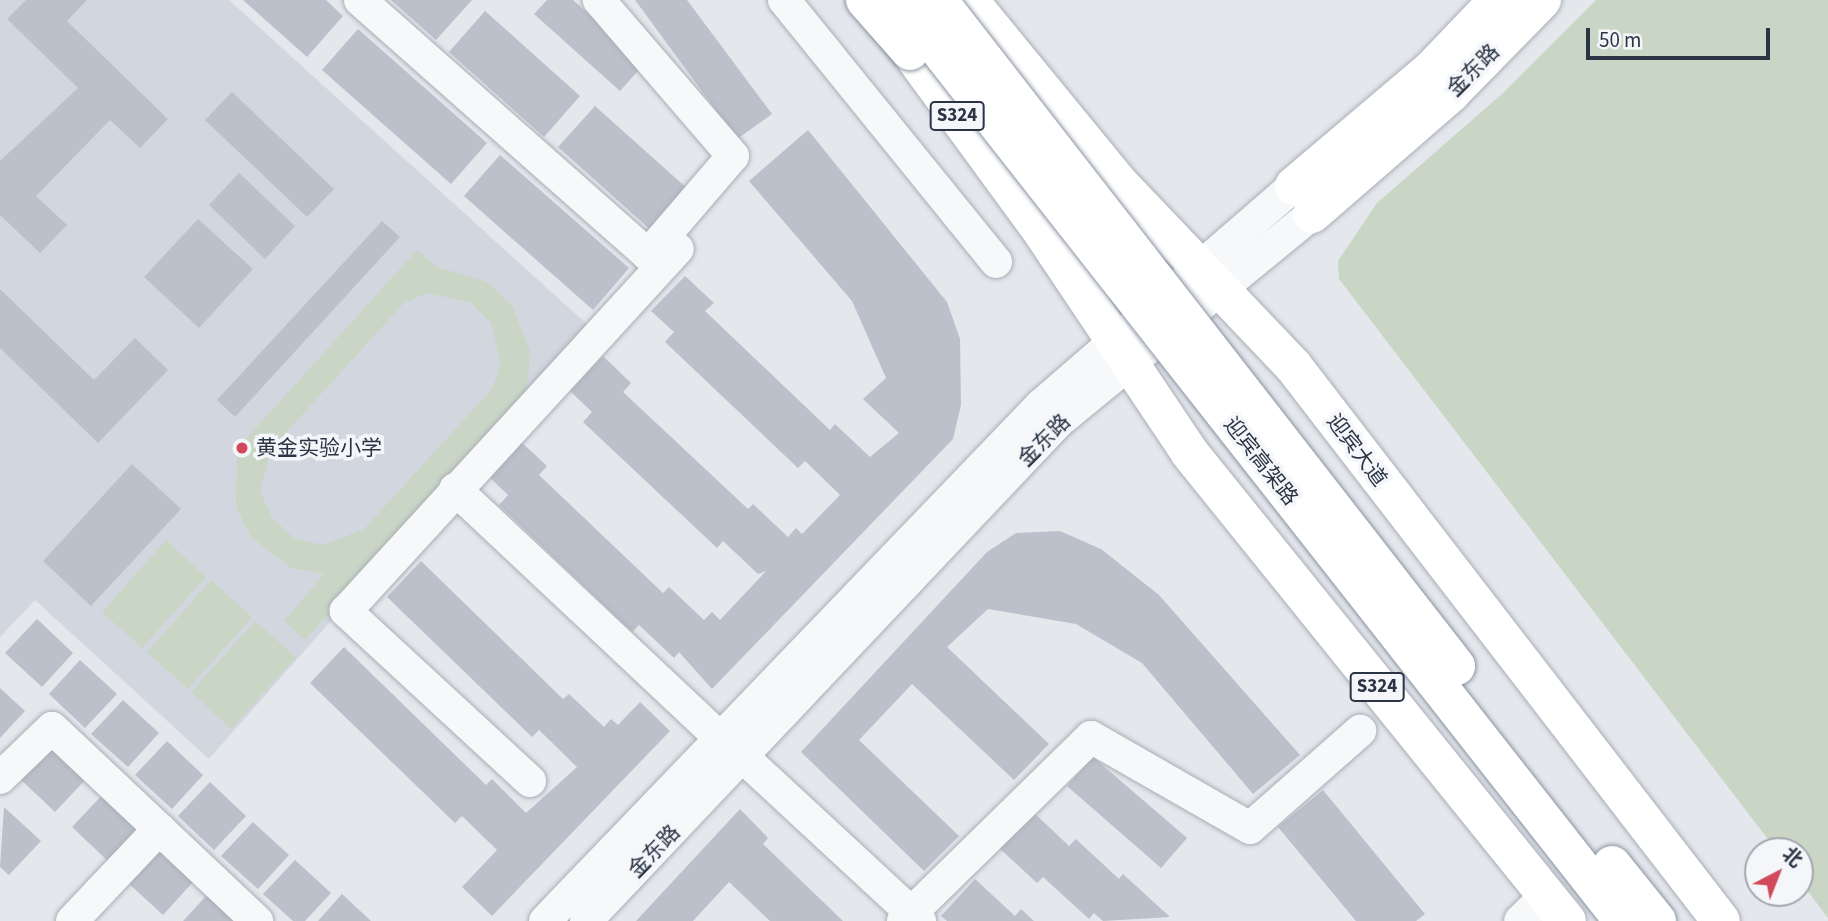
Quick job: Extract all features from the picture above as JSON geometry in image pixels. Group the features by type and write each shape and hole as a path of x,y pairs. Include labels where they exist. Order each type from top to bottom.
{"main road":[{"path":"866,0 1151,323"},
{"name":"S324","path":"872,0 1122,352 1189,452 1544,913"},
{"name":"迎宾高架路","path":"900,0 1623,921"},
{"name":"迎宾高架路","path":"938,0 1657,921"},
{"name":"迎宾大道","path":"969,0 1118,182 1294,367 1721,921"},
{"name":"金东路","path":"1303,200 1498,0"},
{"name":"金东路","path":"1303,200 1451,93 1542,0"}],"street":[{"path":"360,0 648,255 733,156 600,0"},
{"path":"784,0 996,262"},
{"name":"金东路","path":"586,921 733,749 1041,405 1122,352 1303,200"},
{"path":"530,781 346,611 678,249"},
{"path":"456,489 911,918 1091,737 1250,828 1360,731"},
{"path":"0,778 52,728 257,921"},
{"name":"金东路","path":"545,921 733,749"},
{"path":"72,921 159,829"}],"shaded area":[{"name":"黄金实验小学","path":"0,0 229,0 590,327 209,759 35,600 0,637"}],"green space":[{"path":"1596,0 1828,0 1828,918 1814,900 1814,837 1766,837 1339,279 1338,261 1377,203 1502,94"},
{"path":"417,250 437,267 487,282 512,305 530,351 528,384 522,400 305,640 284,621 324,574 291,568 251,537 236,507 237,457 244,441","holes":["426,293 470,302 491,323 501,365 492,389 364,529 323,545 294,538 272,518 260,491 271,449 403,304"]},
{"path":"166,540 206,577 142,648 102,612"},
{"path":"211,580 252,617 188,689 147,652"},
{"path":"255,621 296,657 231,729 191,692"}],"building":[{"path":"26,0 87,0 67,21 168,119 140,148 110,120 36,196 67,225 40,253 0,215 0,161 78,88 7,19"},
{"path":"243,0 326,0 343,16 307,57"},
{"path":"391,0 472,0 436,40"},
{"path":"547,0 573,0 644,64 620,91 534,14"},
{"path":"635,0 687,0 772,114 737,139"},
{"path":"485,11 580,96 544,137 449,52"},
{"path":"358,29 487,143 451,184 322,70"},
{"path":"232,92 334,189 307,217 205,120"},
{"path":"595,106 690,191 653,232 558,147"},
{"path":"808,130 947,302 960,339 961,405 953,439 712,689 679,652 674,658 639,625 632,632 499,505 508,495 486,474 518,439 547,466 539,475 663,593 669,587 704,620 712,612 720,620 766,571 758,574 723,541 717,548 583,422 592,412 570,391 603,356 631,383 623,392 748,509 753,504 788,537 796,528 802,534 840,495 805,461 798,468 665,342 674,332 651,311 685,276 714,303 705,311 830,430 835,424 870,457 899,433 863,399 886,378 852,301 749,181"},
{"path":"500,155 629,268 593,310 464,196"},
{"path":"239,173 295,226 265,259 209,205"},
{"path":"198,219 253,269 199,328 144,277"},
{"path":"382,221 400,237 235,417 217,400"},
{"path":"0,289 94,380 135,338 168,370 98,443 0,348"},
{"path":"132,464 181,509 91,606 43,561"},
{"path":"1060,531 1101,549 1159,595 1300,755 1253,794 1142,663 1076,624 988,609 947,647 1049,744 1014,780 912,684 859,740 959,836 924,871 801,752 987,552 1016,533"},
{"path":"421,561 563,699 569,694 604,727 611,719 618,725 640,702 670,731 492,916 462,887 497,850 462,816 455,823 310,683 344,647 486,785 492,779 526,813 577,767 539,730 532,737 387,597"},
{"path":"37,619 73,653 42,687 5,653"},
{"path":"80,660 117,694 85,728 49,694"},
{"path":"0,688 25,711 0,738"},
{"path":"123,700 159,733 128,767 91,734"},
{"path":"167,741 203,775 172,809 135,775"},
{"path":"50,744 87,778 55,812 19,778"},
{"path":"1093,757 1187,838 1161,868 1067,786"},
{"path":"210,782 246,816 214,850 178,816"},
{"path":"1323,790 1425,914 1416,921 1356,921 1278,827"},
{"path":"104,793 140,827 108,861 72,827"},
{"path":"4,807 41,841 9,875 0,867"},
{"path":"740,809 768,838 763,844 843,921 770,921 729,882 693,921 636,921"},
{"path":"1030,809 1069,846 1076,839 1119,879 1123,874 1170,917 1103,921 1094,913 1089,919 1043,877 1037,883 996,845"},
{"path":"253,822 289,855 258,889 221,856"},
{"path":"158,847 194,881 163,915 127,882"},
{"path":"295,860 331,893 305,921 293,921 263,894"},
{"path":"975,879 1015,916 1021,909 1034,921 947,921 941,916"},
{"path":"342,894 371,921 318,921"},
{"path":"207,895 235,921 183,921"}],"place":[{"name":"黄金实验小学","path":"242,448"}]}
